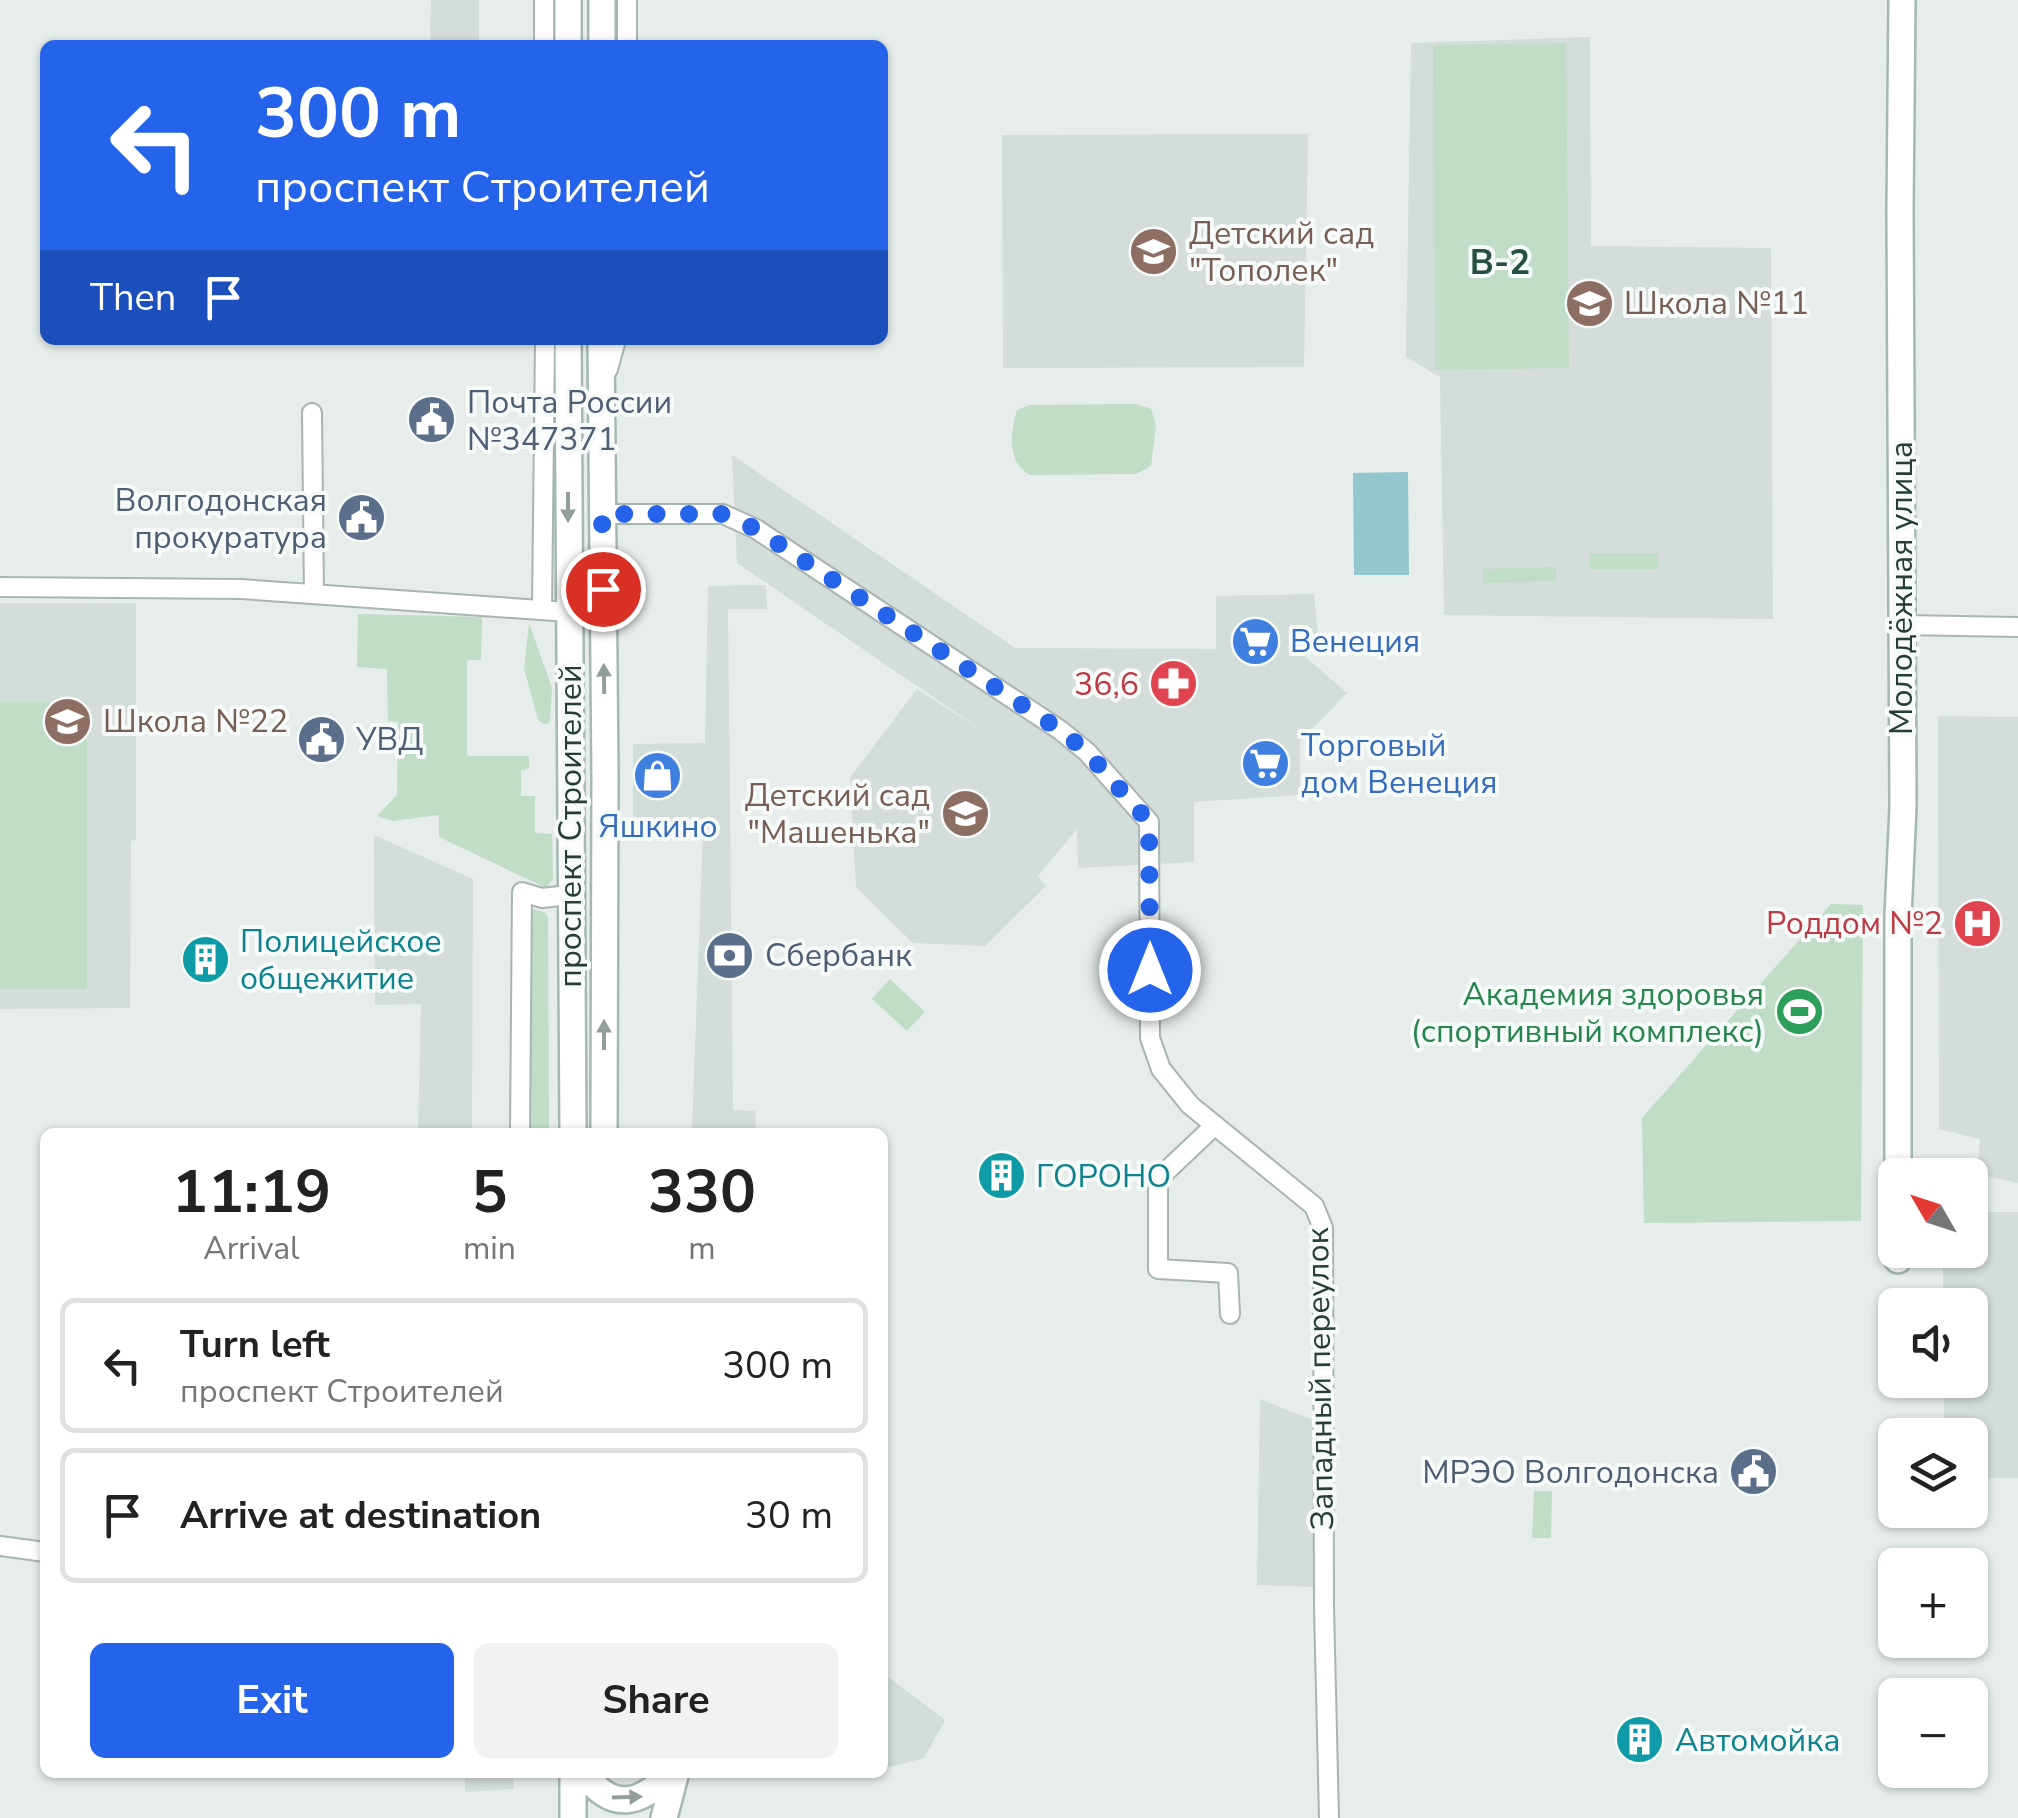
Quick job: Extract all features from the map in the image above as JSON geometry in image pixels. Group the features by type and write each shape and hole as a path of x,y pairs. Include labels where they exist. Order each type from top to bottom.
{"main road":[{"path":"568,0 568,40"},
{"path":"602,0 602,40"},
{"name":"Молодёжная улица","path":"1898,1158 1898,916 1903,807 1902,0"},
{"name":"проспект Строителей","path":"568,345 573,1128"},
{"name":"проспект Строителей","path":"601,345 604,1128"},
{"path":"572,1778 573,1818"},
{"path":"588,1778 604,1796 623,1801 641,1797 668,1778"},
{"path":"664,1818 673,1778"}],"street":[{"path":"544,0 544,40"},
{"path":"627,0 627,40"},
{"path":"542,610 545,345"},
{"path":"600,394 615,345"},
{"path":"312,413 314,594"},
{"name":"Западный переулок","path":"602,514 722,514 756,529 1036,714 1087,752 1149,822 1150,1038 1161,1069 1190,1106 1314,1206 1324,1228 1324,1607 1329,1818"},
{"path":"0,587 222,588 569,612"},
{"path":"1902,625 2018,627"},
{"path":"520,1128 522,892 542,898 570,895"},
{"path":"1215,1125 1158,1179 1158,1269 1228,1274 1230,1314"},
{"path":"0,1546 40,1551"}],"shaded area":[{"path":"431,0 479,0 479,40 430,40"},
{"name":"Школа №11","path":"1590,37 1591,246 1771,248 1773,619 1444,615 1440,377 1406,357 1411,43"},
{"name":"Детский сад \"Тополек\"","path":"1308,134 1304,367 1003,368 1002,135"},
{"path":"732,455 1015,648 1216,649 1216,596 1314,594 1318,635 1301,653 1347,693 1300,742 1300,795 1194,802 1194,862 1078,868 1077,829 1038,876 1046,886 985,946 913,943 856,887 850,778 917,689 987,734 737,563"},
{"path":"766,585 767,609 728,609 733,1110 755,1111 756,1128 692,1128 703,830 633,827 633,744 705,743 708,586"},
{"name":"Школа №22","path":"0,603 136,603 136,840 131,841 130,1008 0,1009"},
{"name":"Роддом №2","path":"1938,716 2018,717 2018,1183 1988,1176 1988,1158 1978,1158 1980,1139 1939,1129"},
{"path":"374,835 473,879 472,1128 418,1128 421,1004 375,1005"},
{"path":"1988,1212 2018,1212 2018,1478 1988,1478 1988,1418 1944,1418 1944,1398 1988,1398 1988,1288 1943,1288 1943,1268 1988,1268"},
{"path":"1260,1399 1318,1422 1318,1587 1257,1585"},
{"path":"888,1677 945,1720 924,1758 888,1768"},
{"path":"465,1778 513,1778 514,1789 465,1792"}],"green space":[{"path":"1566,43 1569,368 1435,370 1433,45"},
{"path":"1136,404 1151,409 1156,425 1151,466 1136,474 1030,475 1017,463 1012,438 1017,410 1029,405"},
{"path":"1590,553 1658,553 1658,569 1589,569"},
{"path":"1556,567 1556,581 1483,583 1483,569"},
{"path":"358,614 482,617 481,660 467,660 467,756 529,756 529,769 521,770 521,796 535,796 535,833 552,834 553,879 546,888 439,837 439,815 393,821 377,816 397,795 398,722 388,721 387,669 357,667"},
{"path":"529,623 552,688 550,723 538,720 524,668"},
{"path":"0,702 87,702 87,989 0,989"},
{"name":"Академия здоровья (спортивный комплекс)","path":"1831,904 1863,905 1861,1221 1644,1223 1642,1118"},
{"path":"530,908 546,913 548,919 549,1128 526,1128"},
{"path":"890,979 925,1012 907,1031 872,999"},
{"path":"1534,1491 1552,1491 1551,1538 1532,1538"}],"water":[{"path":"1408,472 1409,575 1354,575 1353,473"}],"place":[{"name":"Детский сад \"Тополек\"","path":"1154,251"},
{"name":"Школа №11","path":"1589,303"},
{"name":"Почта России №347371","path":"432,420"},
{"name":"Волгодонская прокуратура","path":"362,518"},
{"name":"Венеция","path":"1255,641"},
{"name":"36,6","path":"1174,684"},
{"name":"Школа №22","path":"68,721"},
{"name":"УВД","path":"321,739"},
{"name":"Торговый дом Венеция","path":"1266,763"},
{"name":"Яшкино","path":"658,776"},
{"name":"Детский сад \"Машенька\"","path":"965,813"},
{"name":"Роддом №2","path":"1978,923"},
{"name":"Сбербанк","path":"730,955"},
{"name":"Полицейское общежитие","path":"205,959"},
{"name":"Академия здоровья (спортивный комплекс)","path":"1799,1012"},
{"name":"ГОРОНО","path":"1001,1176"},
{"name":"МРЭО Волгодонска","path":"1754,1472"},
{"name":"Автомойка","path":"1640,1740"}],"district":[{"name":"В-2","path":"1500,262"}],"route":[{"path":"603,589 602,514 722,514 756,529 1060,730 1087,752 1149,822 1150,970"}]}
